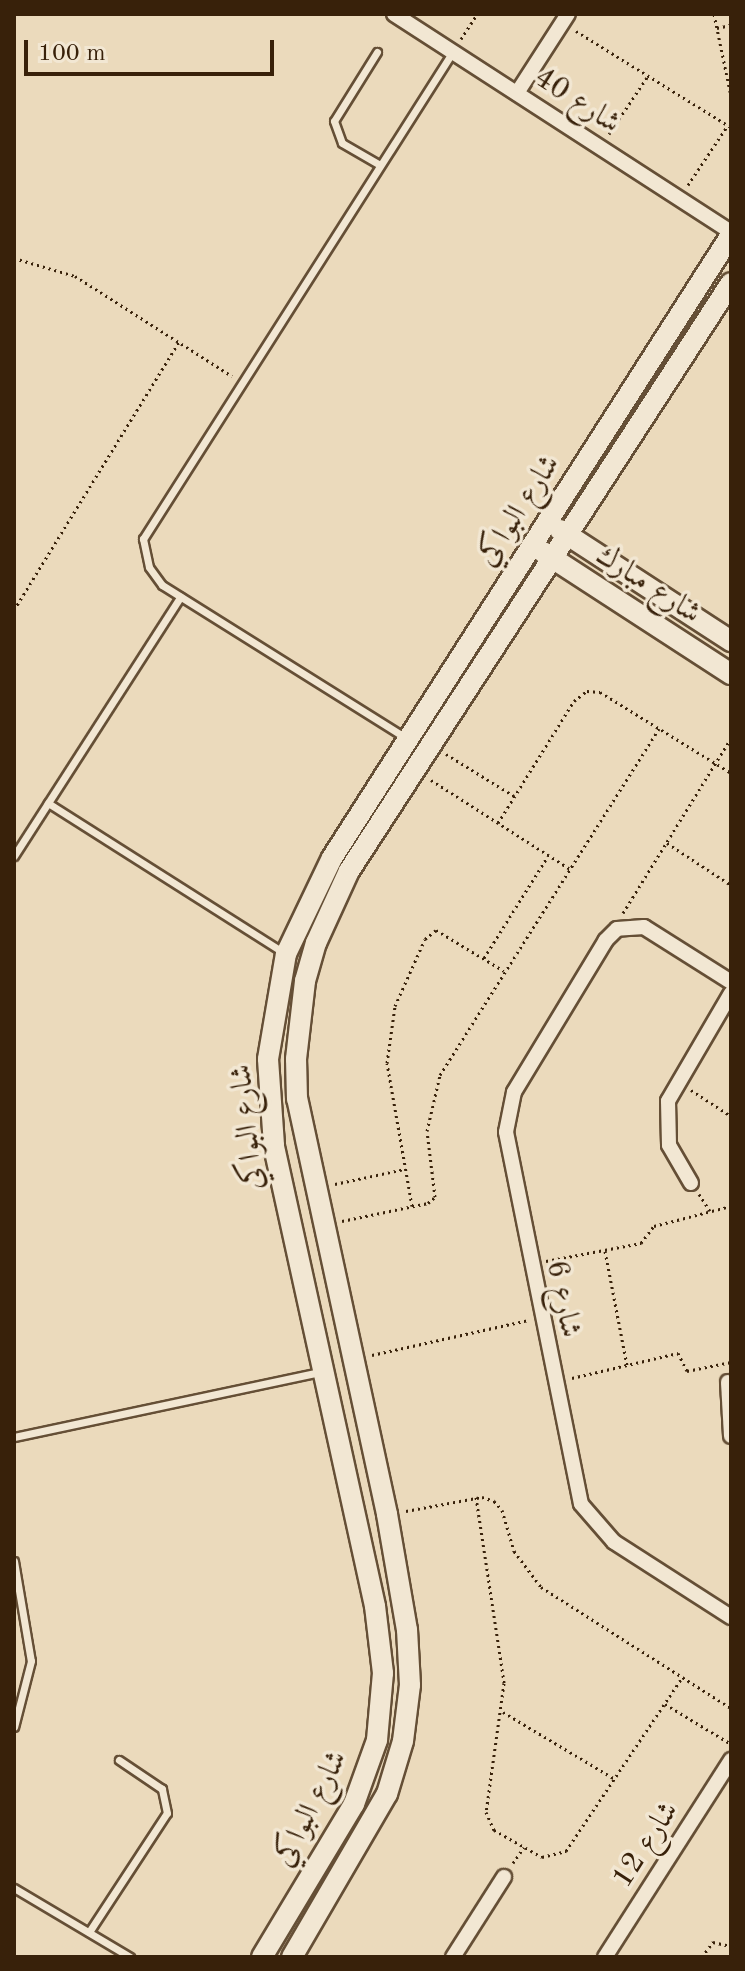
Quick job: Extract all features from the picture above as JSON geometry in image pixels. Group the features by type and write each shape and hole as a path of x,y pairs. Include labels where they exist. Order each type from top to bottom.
{"street":[{"name":"شارع 40","path":"394,14 731,234"},
{"path":"517,93 565,18"},
{"name":"شارع البواكي","path":"262,1957 354,1804 377,1740 381,1707 377,1617 322,1371 268,1102 271,1017 286,954 311,896 407,739 731,234"},
{"name":"شارع البواكي","path":"292,1957 375,1819 403,1741 410,1657 387,1514 314,1189 297,1099 296,1059 305,981 343,883 731,283"},
{"name":"شارع مبارك","path":"547,522 731,641"},
{"name":"شارع مبارك","path":"533,545 731,674"},
{"path":"606,940 625,926 644,927 731,982"},
{"name":"شارع 6","path":"606,940 510,1105 506,1145 575,1491 588,1516 614,1542 731,1617"},
{"path":"691,1183 666,1133 668,1101 731,993"},
{"path":"728,1382 731,1436"},
{"name":"شارع 12","path":"605,1957 731,1760"},
{"path":"453,1957 504,1877"}],"lane":[{"path":"377,52 334,121 342,143 380,165"},
{"path":"407,739 180,597 149,567 145,530 453,52"},
{"path":"14,856 180,597"},
{"path":"48,803 286,954"},
{"path":"14,1437 322,1371"},
{"path":"14,1561 31,1645 27,1694 14,1727"},
{"path":"89,1932 167,1813 162,1789 119,1760"},
{"path":"14,1888 130,1957"}],"path":[{"path":"453,52 477,14"},
{"path":"714,14 731,96"},
{"path":"565,18 648,76 730,126 679,199"},
{"path":"717,28 731,25"},
{"path":"600,147 648,76"},
{"path":"14,258 75,276 242,382"},
{"path":"14,610 179,342"},
{"path":"498,823 582,693 600,692 731,773"},
{"path":"323,1225 432,1201 436,1192 427,1131 440,1075 659,728"},
{"path":"606,940 731,738"},
{"path":"433,746 514,796"},
{"path":"417,772 570,869"},
{"path":"666,843 731,885"},
{"path":"484,958 548,855"},
{"path":"412,1206 387,1063 395,1006 432,931 444,931 504,971"},
{"path":"677,1081 731,1116"},
{"path":"314,1189 405,1169"},
{"path":"691,1183 710,1211"},
{"path":"529,1264 641,1243 654,1226 731,1206"},
{"path":"605,1250 627,1365"},
{"path":"352,1360 540,1318"},
{"path":"553,1383 678,1353 687,1371 731,1362"},
{"path":"476,1497 501,1653 503,1712 487,1817 494,1830 542,1857 566,1851 682,1678"},
{"path":"387,1514 476,1497 499,1505 514,1551 548,1593 731,1708"},
{"path":"665,1704 731,1744"},
{"path":"503,1712 615,1779"},
{"path":"504,1877 524,1847"},
{"path":"702,1957 713,1942 731,1946"}]}
